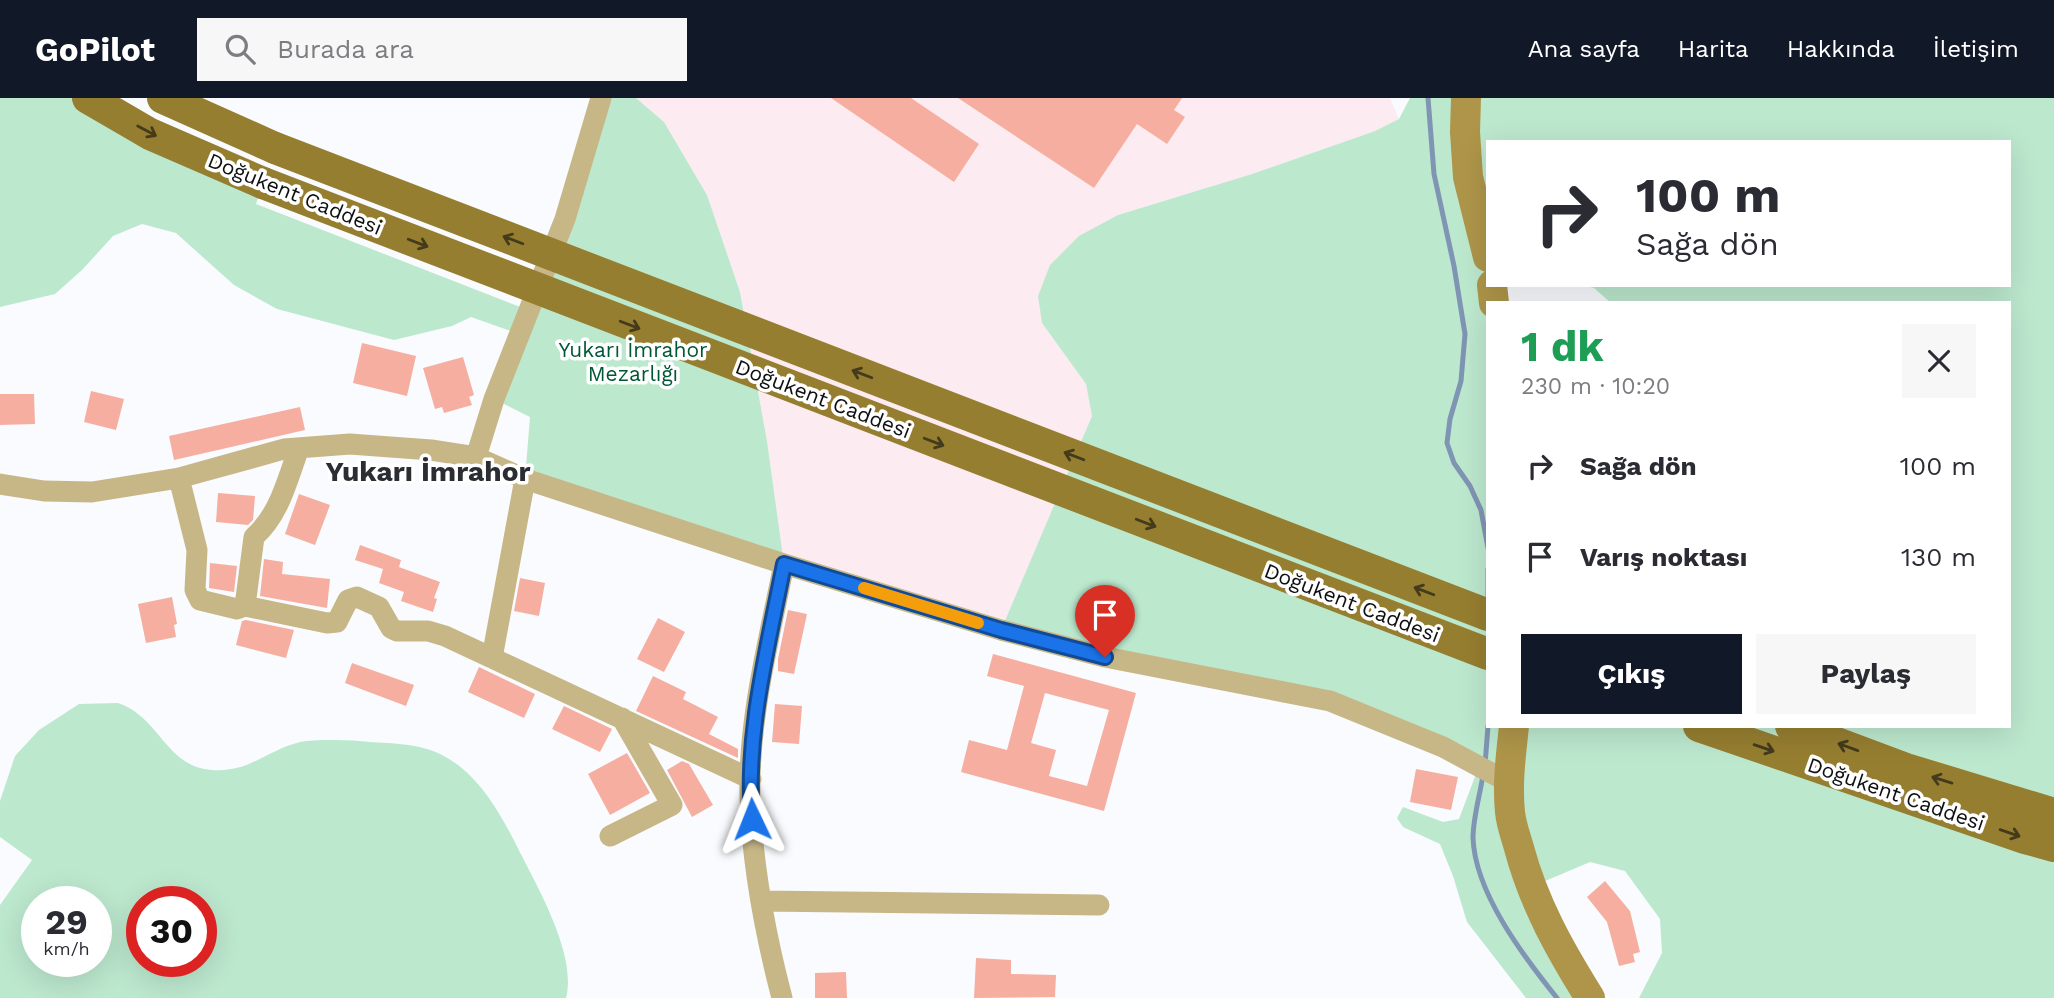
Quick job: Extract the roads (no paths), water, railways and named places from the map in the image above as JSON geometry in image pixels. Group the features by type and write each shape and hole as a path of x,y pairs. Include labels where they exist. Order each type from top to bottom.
{"main road":[{"name":"Doğukent Caddesi","path":"88,98 150,134 263,183 1486,653"},
{"name":"Doğukent Caddesi","path":"163,98 275,148 1486,614"},
{"name":"Doğukent Caddesi","path":"1706,728 1902,781 2054,814"},
{"name":"Doğukent Caddesi","path":"1795,728 2025,838 2054,846"}],"street":[{"path":"476,457 494,399 565,219 601,98"},
{"path":"1466,98 1468,177 1486,249"},
{"path":"0,484 44,491 93,492 179,478 284,449 350,444 431,450 476,457 525,479 784,564 1001,630 1105,657 1330,701 1443,747 1508,782"},
{"path":"245,606 254,537 269,524 275,513 299,448"},
{"path":"179,478 197,550 197,596 205,602 237,609 245,606 327,623 340,619 348,600 357,597 379,607 391,628 397,631 428,631 445,635 751,779"},
{"path":"492,658 525,479"},
{"path":"782,998 772,960 762,901 754,843 751,779 759,692 784,564"},
{"path":"610,836 672,805 622,718"},
{"path":"1514,728 1508,782 1510,816 1538,907 1558,947 1590,998"},
{"path":"762,901 1099,905"}],"waterway":[{"path":"1428,98 1434,174 1454,266 1465,334 1461,381 1450,419 1447,443 1454,463 1470,486 1481,510 1486,537"},
{"path":"1485,765 1488,728"},
{"path":"1483,775 1473,838 1482,880 1516,944 1557,998"}],"district":[{"name":"Yukarı İmrahor","path":"428,471"}],"park label":[{"name":"Yukarı İmrahor Mezarlığı","path":"633,362"}]}
